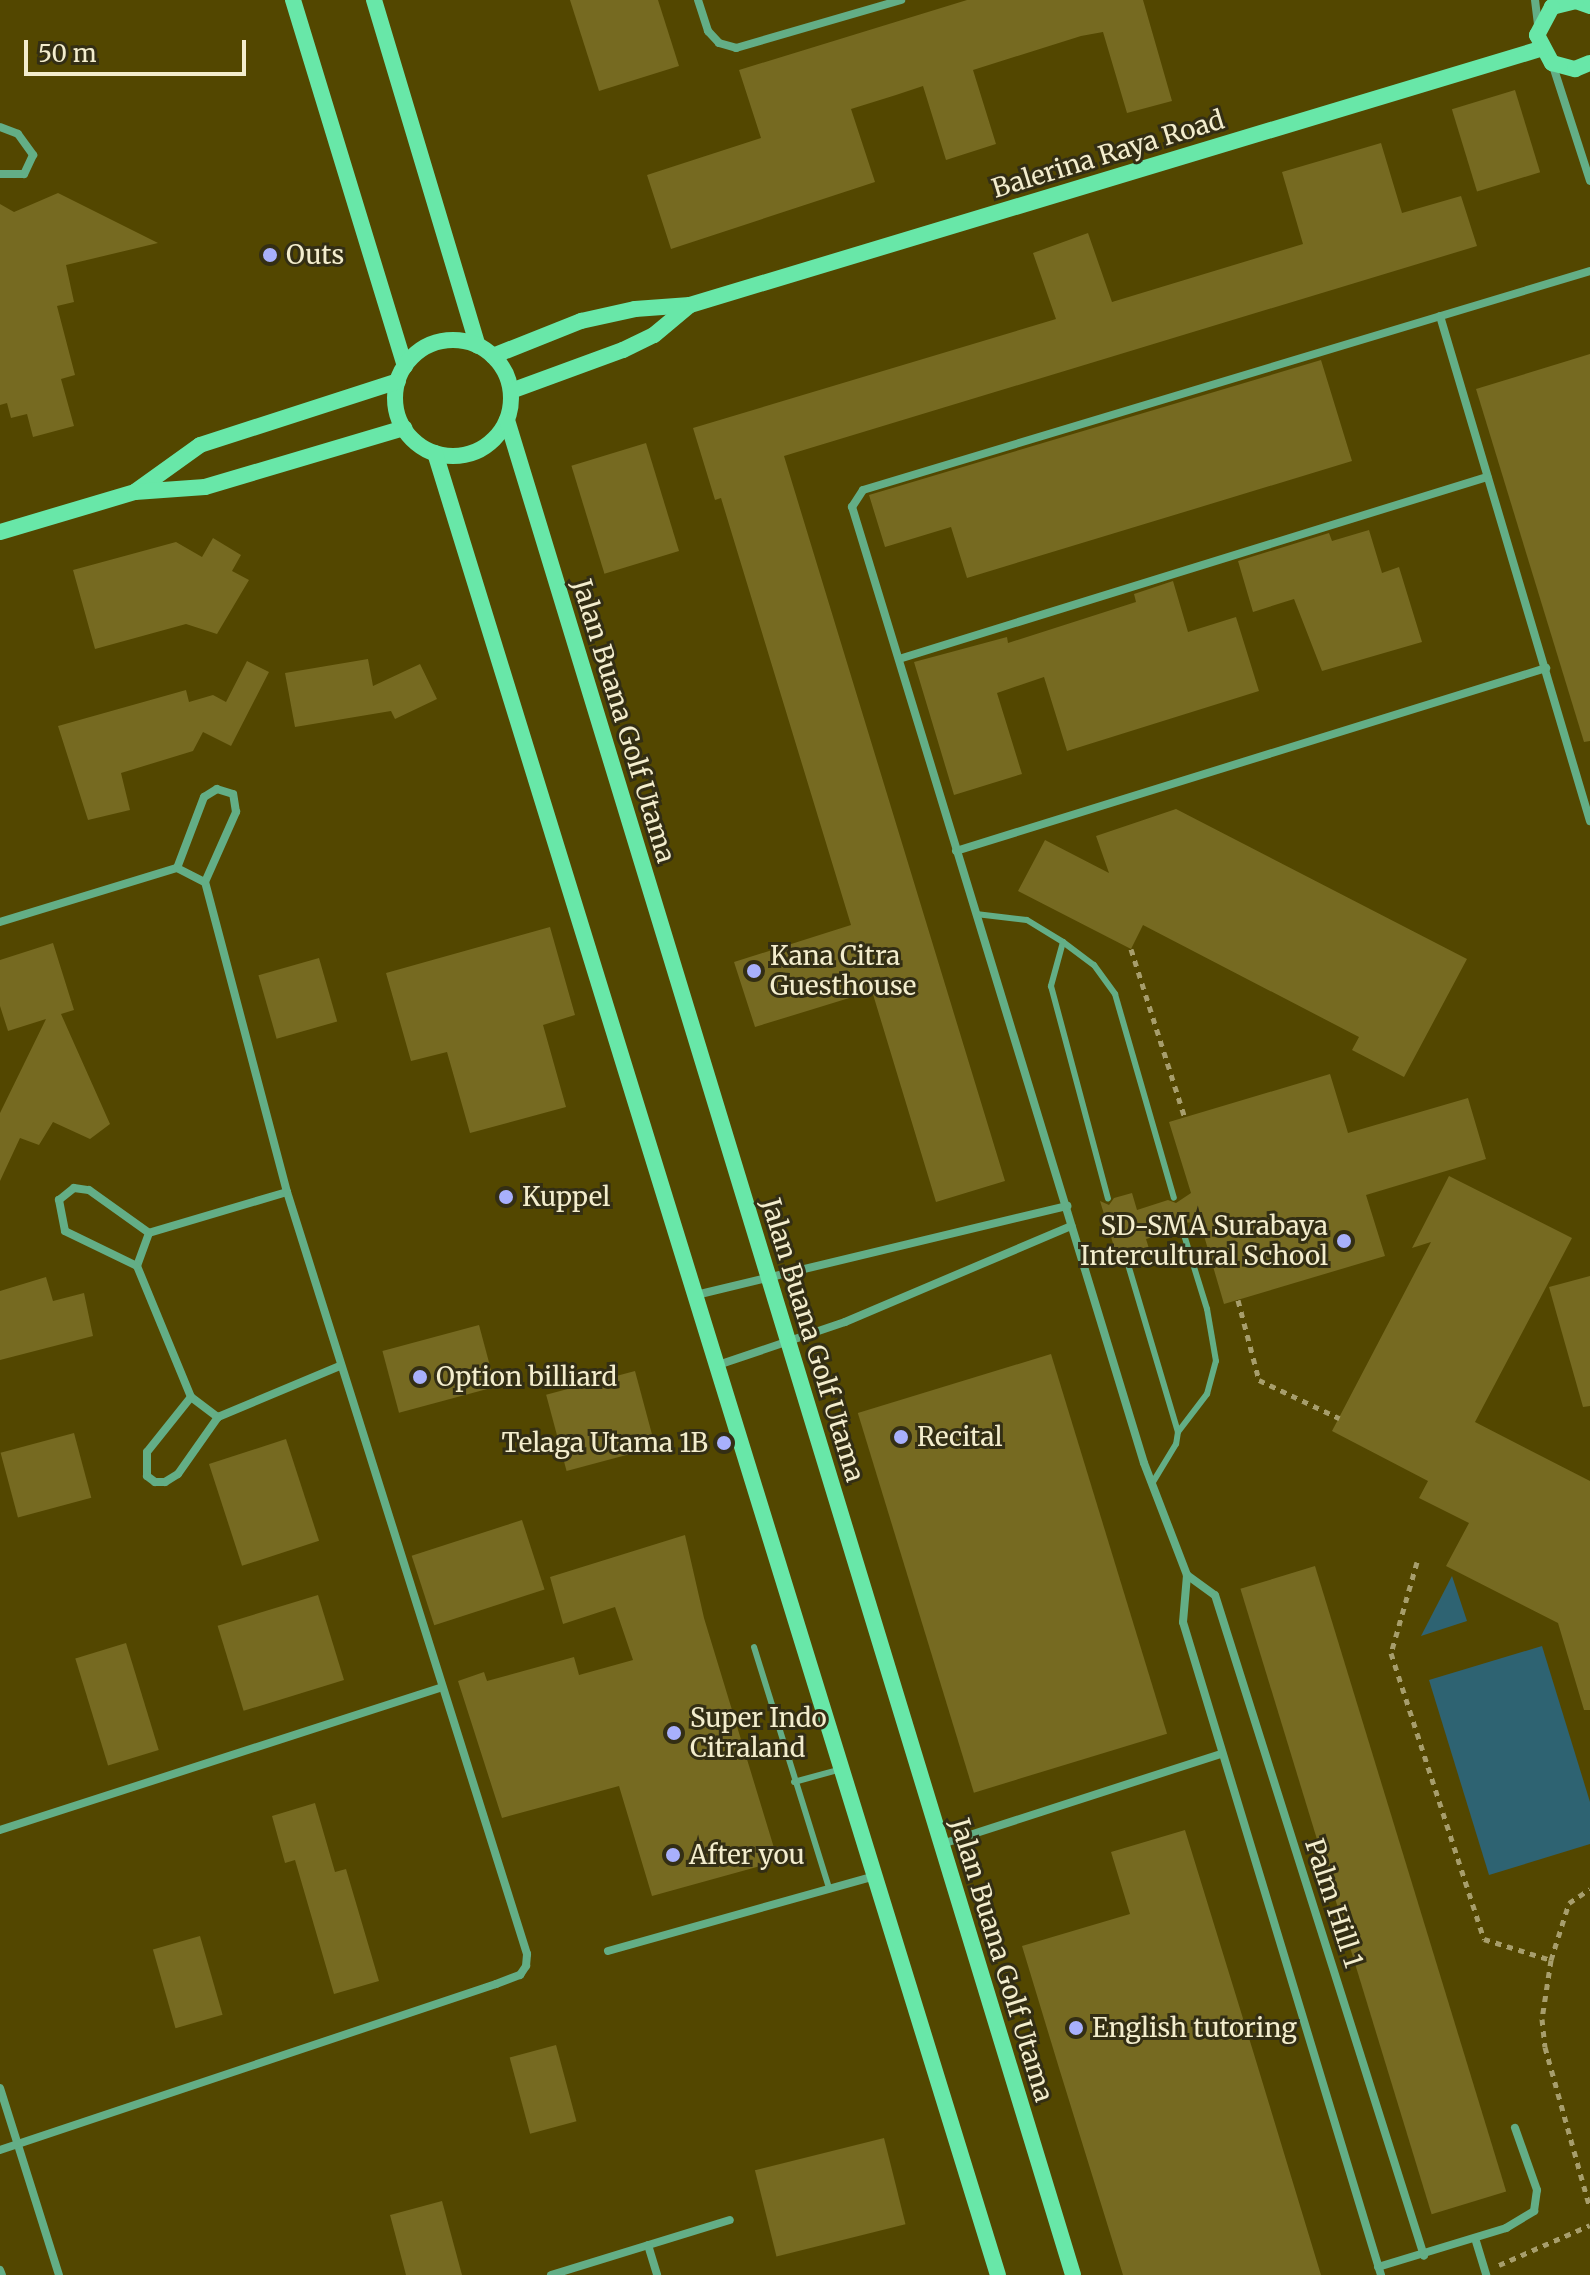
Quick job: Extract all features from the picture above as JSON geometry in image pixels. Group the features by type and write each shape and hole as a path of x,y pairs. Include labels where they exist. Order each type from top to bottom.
{"main road":[{"path":"135,492 200,445 401,374 416,353 446,340 478,346 493,356 511,391 507,420 486,446 453,456 435,453 404,428 397,413 401,374 293,0"},
{"path":"374,0 478,346"},
{"path":"1589,4 1564,2 1552,7 1538,27 1540,49 1552,63 1575,69 1590,63"},
{"name":"Balerina Raya Road","path":"493,356 581,321 635,309 690,305 1540,49"},
{"name":"Balerina Raya Road","path":"511,391 623,350 654,335 690,305"},
{"name":"Jalan Buana Golf Utama","path":"507,420 1073,2275"},
{"path":"0,532 135,492 205,487 404,428"},
{"path":"435,453 998,2275"}],"street":[{"path":"698,0 708,31 719,43 736,48 901,0"},
{"path":"1535,0 1538,27"},
{"path":"1552,63 1590,181"},
{"path":"0,127 18,134 33,155 24,174 0,174"},
{"path":"1590,271 1440,316 1590,821"},
{"name":"Palm Hill 1","path":"1440,316 863,490 852,507 1144,1463 1187,1575 1183,1622 1380,2271 1522,2219 1538,2202 1515,2128"},
{"path":"899,659 1487,477"},
{"path":"956,851 1546,668"},
{"path":"0,2150 520,1975 527,1954 440,1688 287,1192 205,882 236,812 233,794 217,789 204,797 177,868"},
{"path":"0,922 177,868 205,882"},
{"path":"149,1233 89,1190 74,1188 59,1200 65,1231 137,1266 191,1397 218,1417"},
{"path":"149,1233 287,1192"},
{"path":"696,1295 768,1274 1067,1206"},
{"path":"718,1365 789,1343 1071,1226"},
{"path":"137,1266 149,1233"},
{"path":"191,1397 147,1452 147,1476 155,1482 178,1474 218,1417 340,1366"},
{"name":"Palm Hill 1","path":"1187,1575 1215,1595 1424,2256"},
{"path":"0,1830 440,1688"},
{"path":"942,1844 1221,1754"},
{"path":"608,1951 875,1876"},
{"path":"0,2088 59,2275"},
{"path":"551,2275 730,2220"},
{"path":"1475,2238 1485,2273"},
{"path":"648,2245 657,2275"}],"lane":[{"path":"974,914 1027,920 1094,965 1115,994 1174,1198"},
{"path":"1063,942 1051,986 1108,1199"},
{"path":"1178,1432 1207,1394 1216,1361 1207,1309 1182,1228"},
{"path":"1127,1261 1178,1432 1176,1444 1153,1482"},
{"path":"754,1647 829,1888"},
{"path":"794,1782 842,1769"}],"path":[{"path":"1131,949 1185,1118"},
{"path":"1238,1300 1259,1380 1339,1418"},
{"path":"1417,1562 1391,1653 1484,1939 1551,1960"},
{"path":"1590,1889 1569,1903 1551,1960 1542,2019 1545,2047 1590,2208"},
{"path":"1485,2273 1590,2225"}],"water":[{"path":"1452,1576 1467,1621 1421,1636"},
{"path":"1542,1646 1590,1802 1590,1844 1489,1875 1429,1680"}],"building":[{"path":"570,0 658,0 679,66 599,91"},
{"path":"967,0 1143,0 1172,101 1127,113 1103,32 1081,36 973,70 996,144 946,160 923,86 851,109 875,182 671,249 647,175 761,138 739,70"},
{"path":"1515,90 1540,172 1477,192 1452,109"},
{"path":"1381,143 1402,213 1461,196 1477,246 784,456 1005,1181 936,1202 872,991 755,1027 734,962 851,925 721,498 715,500 693,428 1056,319 1033,253 1088,233 1112,302 1303,244 1282,172"},
{"path":"58,193 158,243 66,265 74,302 57,306 75,375 61,379 74,426 33,437 27,414 11,418 7,403 0,405 0,204 14,212"},
{"path":"1590,354 1590,741 1584,742 1476,389"},
{"path":"1321,360 1352,461 967,578 951,527 885,547 869,495"},
{"path":"646,443 679,551 604,574 571,466"},
{"path":"1369,530 1382,573 1399,567 1422,642 1322,671 1294,599 1253,612 1238,561 1329,533 1332,541"},
{"path":"213,538 241,555 232,571 249,580 217,634 186,624 95,649 73,570 176,542 202,557"},
{"path":"1173,581 1188,632 1236,617 1259,691 1067,751 1044,677 997,693 1022,774 954,795 914,662 1007,637 1008,643 1136,602 1134,594"},
{"path":"368,659 373,686 420,664 437,699 395,719 391,711 295,727 285,673"},
{"path":"247,661 269,672 231,746 203,732 193,751 121,773 130,810 88,820 58,726 186,690 189,702 213,695 226,702"},
{"path":"1176,809 1467,959 1404,1077 1352,1050 1359,1037 1143,925 1131,949 1018,891 1045,840 1109,873 1096,836"},
{"path":"550,927 575,1015 543,1025 566,1107 470,1133 447,1052 411,1061 386,973"},
{"path":"53,943 74,1010 61,1014 110,1124 90,1139 53,1122 39,1145 20,1138 0,1181 0,1113 46,1019 8,1031 0,1006 0,960"},
{"path":"319,958 337,1021 277,1039 258,975"},
{"path":"1330,1074 1348,1133 1468,1098 1486,1159 1366,1195 1385,1256 1224,1304 1200,1222 1180,1223 1176,1230 1146,1239 1151,1255 1133,1260 1126,1255 1119,1263 1100,1201 1109,1205 1114,1198 1132,1193 1137,1210 1168,1200 1176,1203 1191,1193 1169,1122"},
{"path":"1449,1176 1572,1238 1475,1422 1590,1481 1590,1710 1584,1710 1558,1623 1446,1566 1469,1523 1419,1498 1428,1481 1332,1431 1431,1242 1412,1248"},
{"path":"1590,1276 1590,1406 1583,1407 1549,1287"},
{"path":"46,1277 53,1301 84,1293 93,1336 0,1360 0,1291"},
{"path":"479,1325 496,1387 399,1413 382,1351"},
{"path":"1051,1354 1167,1734 974,1793 858,1413"},
{"path":"635,1371 655,1447 567,1471 546,1395"},
{"path":"74,1433 91,1498 18,1517 1,1453"},
{"path":"286,1439 319,1541 242,1566 209,1464"},
{"path":"522,1520 545,1589 434,1625 412,1556"},
{"path":"685,1535 704,1618 778,1861 652,1896 619,1786 502,1818 458,1681 484,1672 487,1681 574,1657 579,1675 633,1660 615,1607 563,1624 550,1577"},
{"path":"1315,1566 1506,2191 1432,2214 1240,1589"},
{"path":"318,1595 344,1680 244,1711 218,1626"},
{"path":"126,1643 159,1750 108,1766 75,1658"},
{"path":"315,1803 335,1872 346,1869 379,1981 334,1994 295,1860 285,1863 272,1816"},
{"path":"1185,1830 1321,2275 1123,2275 1059,2068 1022,1946 1130,1914 1111,1852"},
{"path":"200,1936 223,2015 176,2028 153,1950"},
{"path":"556,2045 576,2121 530,2134 510,2057"},
{"path":"884,2138 906,2224 776,2257 755,2170"},
{"path":"442,2201 462,2275 406,2275 390,2215"}],"place":[{"name":"Outs","path":"270,255"},
{"name":"Kana Citra Guesthouse","path":"754,971"},
{"name":"Kuppel","path":"506,1197"},
{"name":"SD-SMA Surabaya Intercultural School","path":"1344,1241"},
{"name":"Option billiard","path":"420,1377"},
{"name":"Recital","path":"901,1437"},
{"name":"Telaga Utama 1B","path":"724,1443"},
{"name":"Super Indo Citraland","path":"674,1733"},
{"name":"After you","path":"673,1855"},
{"name":"English tutoring","path":"1076,2028"}]}
